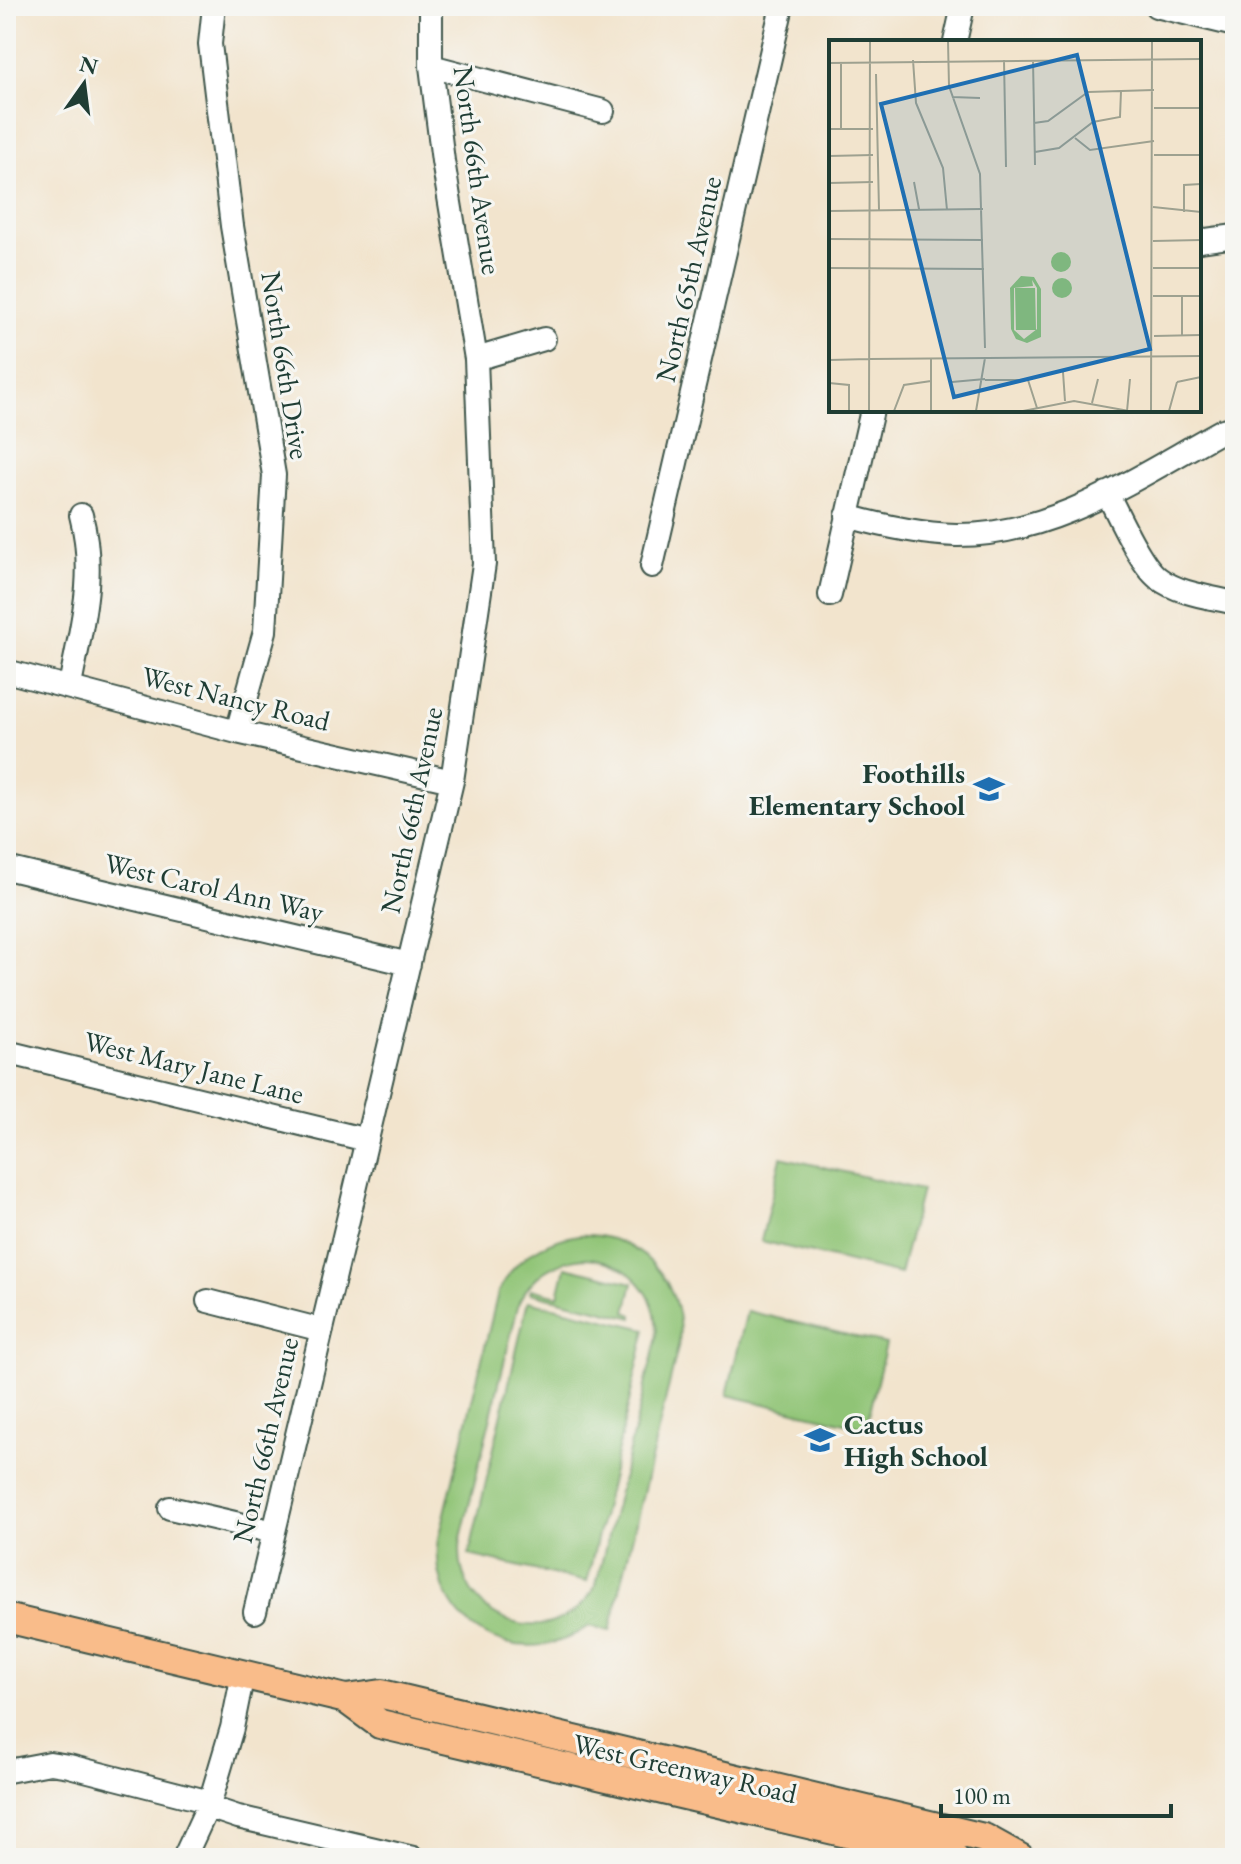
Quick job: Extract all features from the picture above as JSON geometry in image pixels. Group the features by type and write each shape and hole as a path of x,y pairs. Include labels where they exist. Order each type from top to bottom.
{"main road":[{"name":"West Greenway Road","path":"6,1618 346,1699 382,1694 984,1838 1020,1858"},
{"name":"West Greenway Road","path":"346,1699 380,1724 954,1858"},
{"path":"666,1791 682,1767"}],"street":[{"name":"North 66th Drive","path":"214,6 210,44 232,226 274,475 265,631 237,732"},
{"name":"North 66th Avenue","path":"255,1612 452,781 484,564 476,359 443,161 431,66 431,6"},
{"name":"North 65th Avenue","path":"652,566 782,6"},
{"path":"955,40 963,6"},
{"path":"1156,6 1235,25"},
{"path":"431,66 603,111"},
{"path":"1201,241 1235,236"},
{"path":"476,359 544,339"},
{"path":"830,595 872,412"},
{"path":"847,516 919,532 959,535 1027,525 1068,513 1223,430 1235,427"},
{"path":"1107,493 1146,564 1157,577 1180,590 1235,603"},
{"path":"70,686 90,575 88,544 81,515"},
{"name":"West Nancy Road","path":"6,671 237,732 452,781"},
{"name":"West Carol Ann Way","path":"6,868 409,964"},
{"name":"West Mary Jane Lane","path":"6,1052 367,1140"},
{"path":"208,1301 322,1330"},
{"path":"170,1508 274,1532"},
{"path":"184,1858 209,1804 232,1728 243,1674"},
{"path":"8,1771 50,1763 69,1766 209,1804 238,1817 413,1858"}],"green space":[{"path":"781,1157 921,1190 900,1274 761,1241"},
{"path":"600,1236 620,1242 654,1265 675,1300 679,1343 610,1631 589,1626 562,1640 534,1646 507,1643 483,1634 462,1618 447,1596 439,1569 439,1538 498,1292 512,1270 530,1253 565,1238","holes":["584,1258 600,1260 628,1273 648,1295 654,1309 656,1341 596,1585 578,1608 556,1621 533,1625 509,1621 488,1610 471,1591 462,1567 461,1538 519,1302 530,1284 554,1266"]},
{"path":"565,1267 633,1283 626,1312 633,1318 530,1293 531,1289 558,1296"},
{"path":"528,1301 646,1329 587,1582 469,1555"},
{"path":"747,1311 886,1344 866,1428 727,1395"}],"place":[{"name":"Foothills Elementary School","path":"989,789"},
{"name":"Cactus High School","path":"820,1440"}]}
